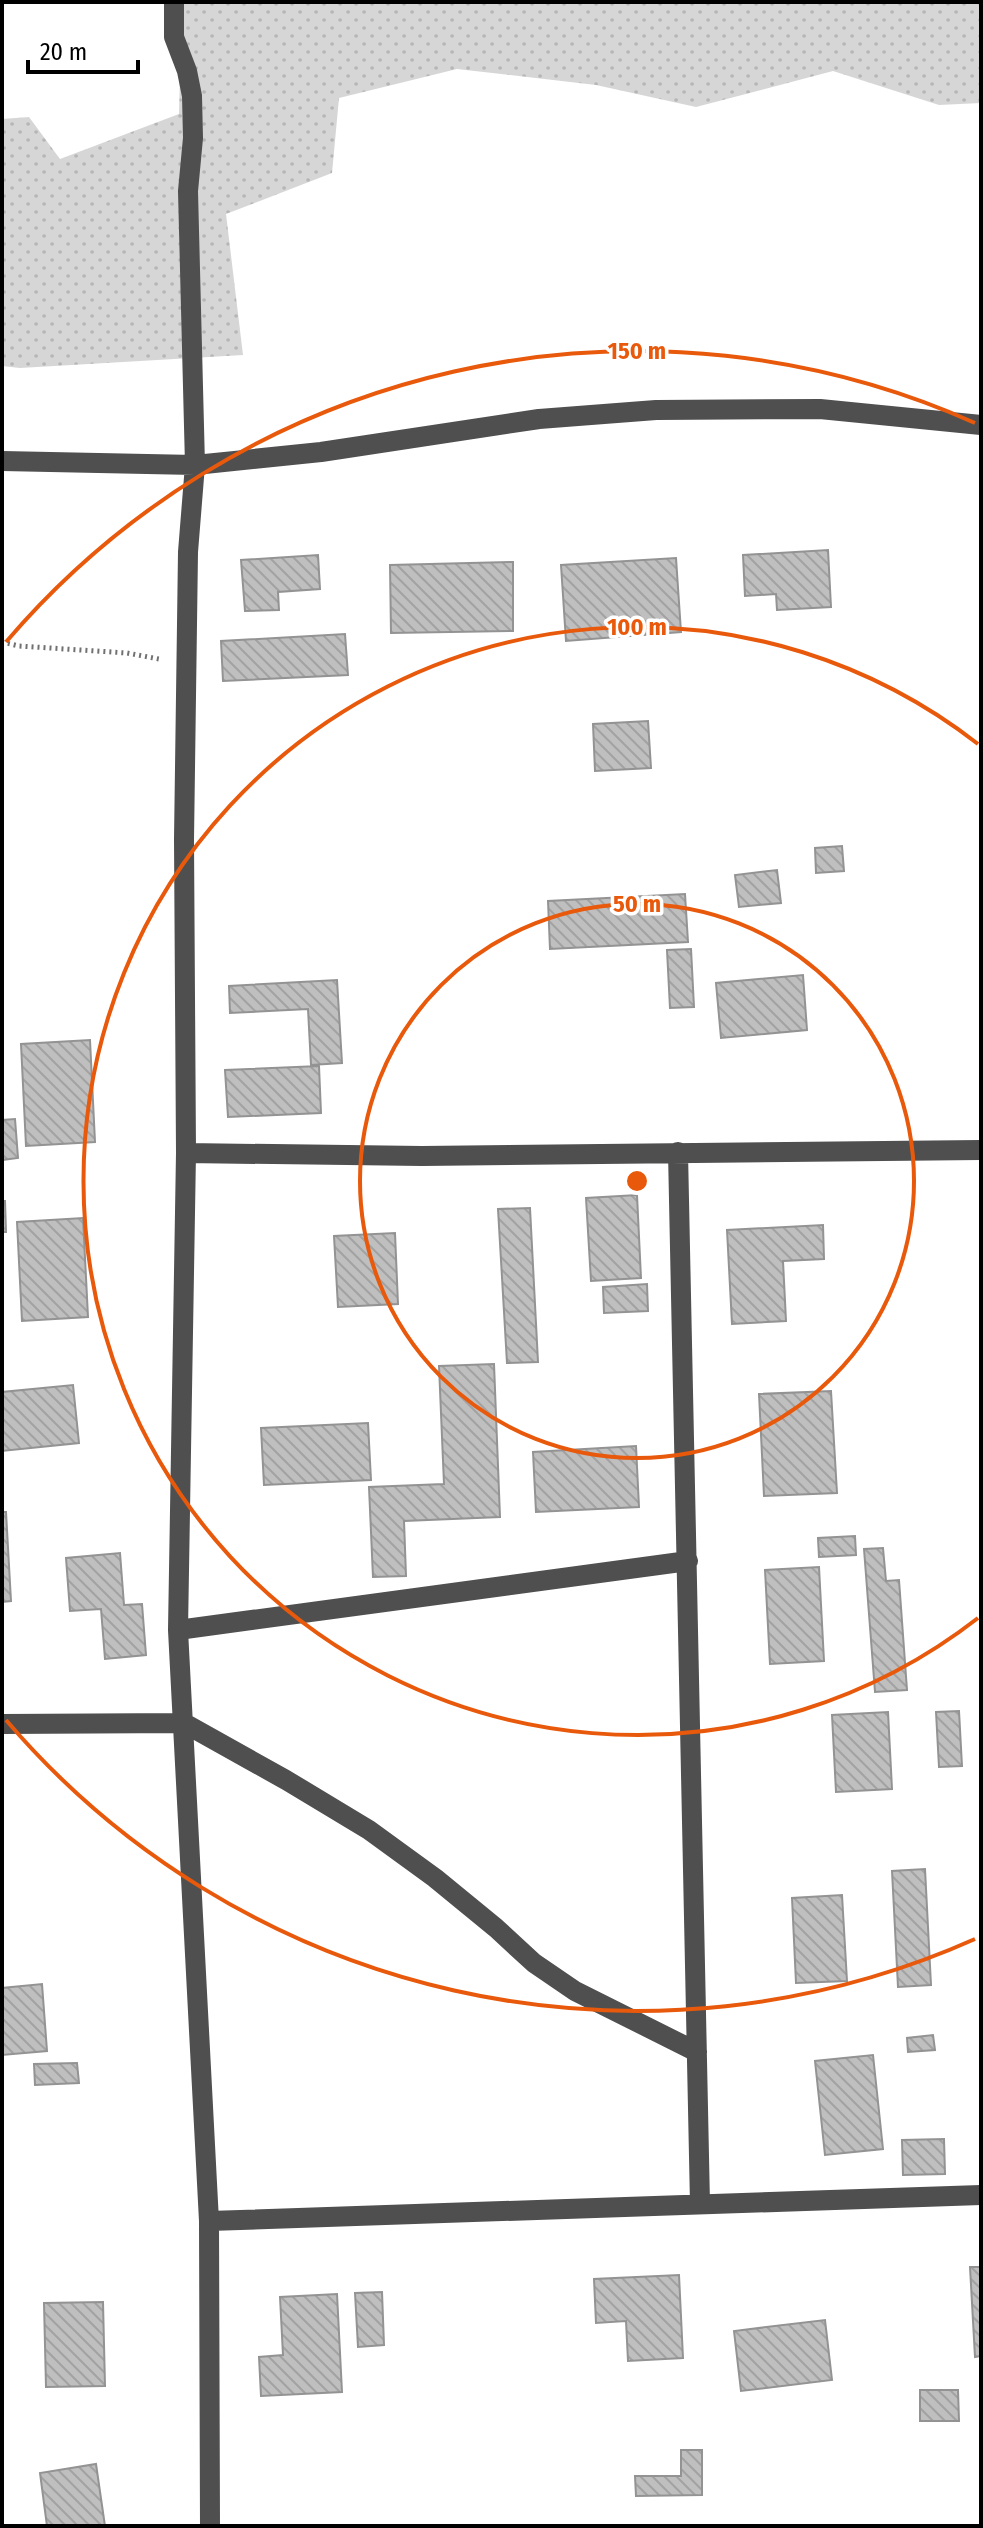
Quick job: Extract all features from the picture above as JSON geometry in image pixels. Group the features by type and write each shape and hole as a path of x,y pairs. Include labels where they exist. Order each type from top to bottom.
{"street":[{"path":"174,2 174,37 187,71 192,96 193,138 188,191 195,465 188,552 184,840 186,1153 178,1630 209,2221 210,2526"},
{"path":"2,461 195,465 321,452 539,419 656,410 820,409 981,425"},
{"path":"186,1153 422,1156 981,1150"},
{"path":"678,1152 700,2204"},
{"path":"178,1630 688,1561"},
{"path":"2,1724 184,1723 369,1830 435,1878 534,1963 575,1991 697,2052"},
{"path":"209,2221 981,2195"}],"path":[{"path":"2,642 19,646 127,653 187,665"}],"shaded area":[{"path":"182,2 981,2 981,103 939,105 833,71 696,107 596,85 457,69 339,98 332,173 226,214 243,355 20,368 2,366 2,119 29,117 60,159 179,114"}],"building":[{"path":"828,550 831,607 777,610 776,594 745,596 743,555"},
{"path":"318,555 320,589 278,592 279,610 245,611 241,560"},
{"path":"676,558 681,632 566,641 561,565"},
{"path":"513,562 513,631 391,633 390,565"},
{"path":"345,634 348,675 223,681 221,641"},
{"path":"648,721 651,768 595,771 593,724"},
{"path":"842,846 844,871 816,873 815,848"},
{"path":"777,870 781,903 739,907 735,875"},
{"path":"685,894 688,942 550,949 548,901"},
{"path":"691,949 694,1007 670,1008 667,950"},
{"path":"803,975 807,1030 721,1038 716,983"},
{"path":"337,980 342,1063 311,1065 308,1009 230,1013 229,986"},
{"path":"90,1040 95,1142 26,1146 21,1044"},
{"path":"319,1066 321,1113 228,1117 225,1070"},
{"path":"15,1119 18,1158 2,1160 2,1120"},
{"path":"637,1195 641,1278 591,1281 586,1198"},
{"path":"2,1201 5,1201 6,1232 2,1232"},
{"path":"530,1208 538,1362 507,1363 498,1209"},
{"path":"83,1218 88,1317 22,1321 17,1222"},
{"path":"823,1225 824,1259 783,1261 786,1321 732,1324 727,1230"},
{"path":"395,1233 398,1304 338,1307 334,1236"},
{"path":"647,1284 648,1311 604,1313 603,1287"},
{"path":"494,1364 500,1517 404,1521 406,1576 373,1577 369,1487 444,1484 439,1366"},
{"path":"73,1385 79,1443 2,1451 2,1392"},
{"path":"831,1391 837,1493 764,1496 759,1394"},
{"path":"368,1423 371,1480 264,1485 261,1428"},
{"path":"636,1446 639,1507 536,1512 533,1452"},
{"path":"2,1512 6,1512 11,1601 2,1602"},
{"path":"855,1536 856,1555 819,1557 818,1538"},
{"path":"883,1548 886,1581 899,1580 907,1690 875,1692 864,1549"},
{"path":"120,1553 124,1605 142,1604 146,1655 105,1659 101,1609 70,1611 66,1558"},
{"path":"819,1567 824,1661 770,1664 765,1570"},
{"path":"959,1711 962,1766 939,1767 936,1712"},
{"path":"888,1712 892,1789 836,1792 832,1715"},
{"path":"925,1869 931,1985 898,1987 892,1871"},
{"path":"842,1895 847,1981 796,1983 792,1898"},
{"path":"42,1984 47,2051 2,2055 2,1988"},
{"path":"933,2035 935,2050 908,2052 907,2038"},
{"path":"873,2055 883,2149 825,2155 815,2061"},
{"path":"77,2063 79,2083 35,2085 34,2064"},
{"path":"944,2139 945,2174 903,2175 902,2140"},
{"path":"970,2267 981,2267 981,2356 975,2357"},
{"path":"679,2275 683,2358 628,2361 626,2321 596,2323 594,2279"},
{"path":"382,2292 384,2345 358,2347 355,2293"},
{"path":"337,2294 342,2392 261,2396 259,2357 283,2355 280,2297"},
{"path":"103,2302 105,2386 46,2387 44,2303"},
{"path":"825,2320 832,2380 741,2391 734,2331"},
{"path":"920,2390 958,2390 959,2421 920,2421"},
{"path":"681,2450 702,2450 702,2495 636,2496 635,2476 681,2476"},
{"path":"96,2464 105,2526 47,2526 40,2473"}]}
